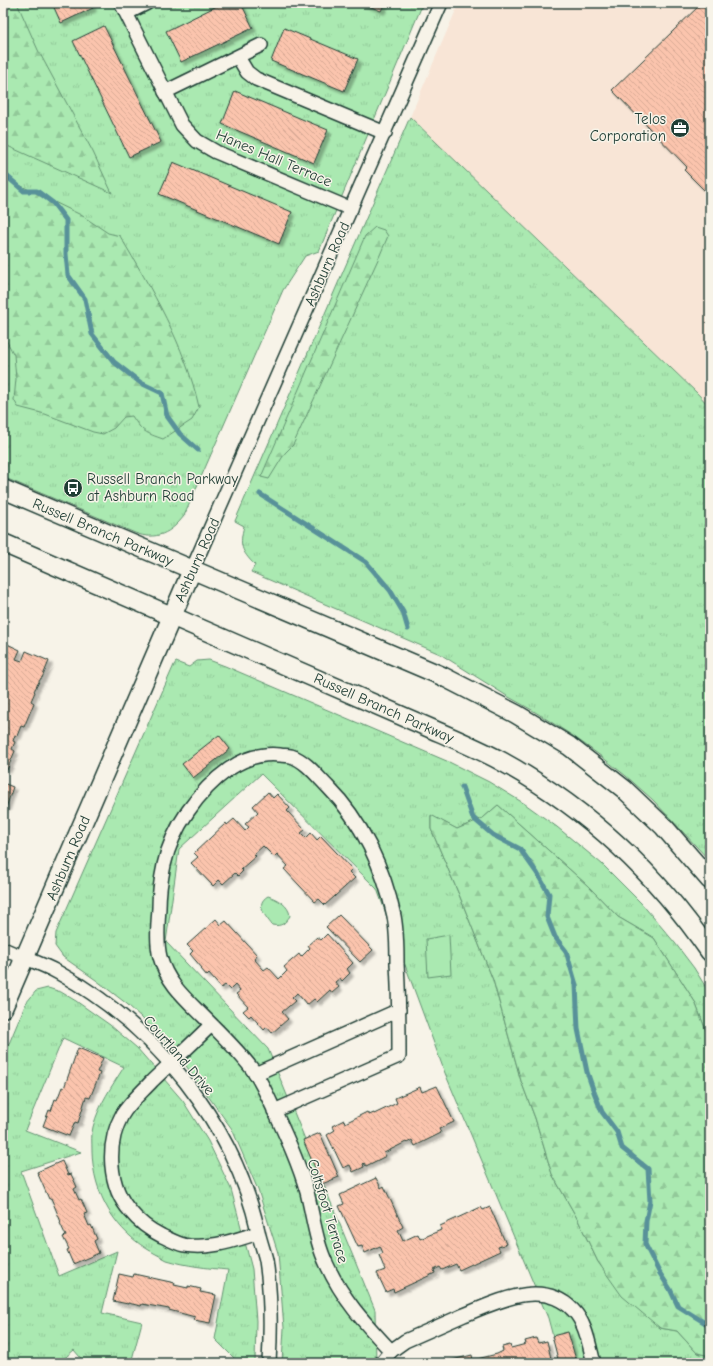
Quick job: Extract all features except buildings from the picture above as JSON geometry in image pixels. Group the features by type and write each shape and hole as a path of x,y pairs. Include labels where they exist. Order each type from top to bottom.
{"main road":[{"name":"Russell Branch Parkway","path":"3,488 442,676 516,714 569,746 624,789 664,827 710,880"},
{"name":"Russell Branch Parkway","path":"3,543 459,741 501,762 543,787 576,810 614,841 647,874 690,923 710,952"},
{"name":"Ashburn Road","path":"3,1008 192,570"}],"street":[{"path":"124,8 147,3"},
{"name":"Ashburn Road","path":"192,570 352,209 441,3"},
{"name":"Hanes Hall Terrace","path":"124,8 182,125 189,133 206,147 352,209"},
{"path":"165,92 261,45"},
{"path":"238,56 247,72 256,79 385,133"},
{"name":"Coltsfoot Terrace","path":"274,1111 399,1056 399,1010 394,916 380,870 371,849 352,817 335,794 307,766 291,756 273,754 257,755 240,762 224,773 210,784 184,817 176,832 163,866 157,930 160,955 166,976 255,1074 274,1111 298,1165 325,1263 345,1299 392,1351"},
{"name":"Courtland Drive","path":"3,949 58,972 93,994 145,1036 188,1085 204,1107 230,1151 254,1212 258,1233 266,1259 271,1309 269,1363"},
{"path":"255,1074 399,1010"},
{"path":"211,1025 134,1100 122,1115 114,1136 111,1155 113,1177 120,1197 131,1212 150,1230 173,1242 200,1247 221,1244 258,1233"},
{"path":"381,1363 392,1351 405,1341 505,1298 529,1294 539,1294 560,1300 572,1309 581,1321 594,1363"}],"shaded area":[{"path":"459,3 710,3 710,407 410,117"}],"green space":[{"path":"3,3 423,3 319,251 305,256 283,290 184,516 174,527 156,536 135,533 3,477"},
{"path":"3,3 17,3 38,50 93,152 112,193 3,144"},
{"path":"410,117 710,407 710,861 653,800 626,776 573,736 532,710 440,654 251,572 255,565 244,552 242,547 244,526 235,521"},
{"path":"3,177 81,215 108,233 120,236 166,318 185,362 199,407 192,420 163,439 145,431 139,426 132,416 124,417 114,428 103,434 93,432 45,414 18,407 14,400 16,379 14,355 3,334"},
{"path":"375,227 384,230 388,236 380,255 293,445 285,453 269,479 261,477 365,236"},
{"path":"209,660 449,762 489,782 525,804 557,827 602,864 641,903 694,968 710,994 710,1041 695,1002 654,938 618,917 588,886 498,805 483,818 457,829 431,816 431,829 493,980 521,1081 535,1118 552,1174 578,1220 598,1262 660,1328 677,1331 697,1353 710,1356 710,1363 560,1363 548,1318 445,1073 377,889 261,774 179,849 166,942 268,1049 375,1310 376,1363 282,1363 284,1328 278,1253 258,1190 232,1129 184,1063 159,1034 127,1004 63,957 55,946 56,933 174,665 176,662 189,667 197,661"},
{"path":"498,805 588,886 618,917 654,938 695,1002 710,1041 710,1356 697,1353 677,1331 660,1328 622,1296 598,1262 578,1220 552,1174 535,1118 521,1081 493,980 431,829 431,815 457,829 483,818"},
{"path":"268,896 279,901 289,912 290,916 283,924 272,925 264,914 262,910 262,903"},
{"path":"449,935 451,974 428,977 426,939"},
{"path":"48,988 61,992 76,1001 110,1025 137,1048 183,1101 208,1141 231,1189 252,1269 256,1321 255,1363 236,1363 237,1361 215,1339 228,1270 205,1268 167,1260 140,1244 128,1234 109,1210 102,1197 93,1167 92,1133 102,1103 124,1067 63,1038 25,1130 81,1152 21,1171 59,1276 117,1251 102,1313 142,1322 131,1363 85,1363 74,1350 59,1363 3,1363 3,1058 26,1003 36,991"}],"waterway":[{"path":"3,173 24,191 37,191 53,203 66,220 66,254 68,275 85,299 92,334 114,362 141,383 162,393 167,416 180,434 198,450"},
{"path":"260,494 366,562 390,590 403,612 408,629"},
{"path":"462,787 473,818 493,835 520,849 537,873 549,894 547,917 555,937 566,951 576,985 578,1029 587,1072 594,1092 602,1112 617,1132 622,1148 648,1169 650,1201 646,1221 645,1244 678,1306 710,1326"}],"place":[{"name":"Telos Corporation","path":"680,128"},
{"name":"Russell Branch Parkway at Ashburn Road","path":"73,488"}]}
